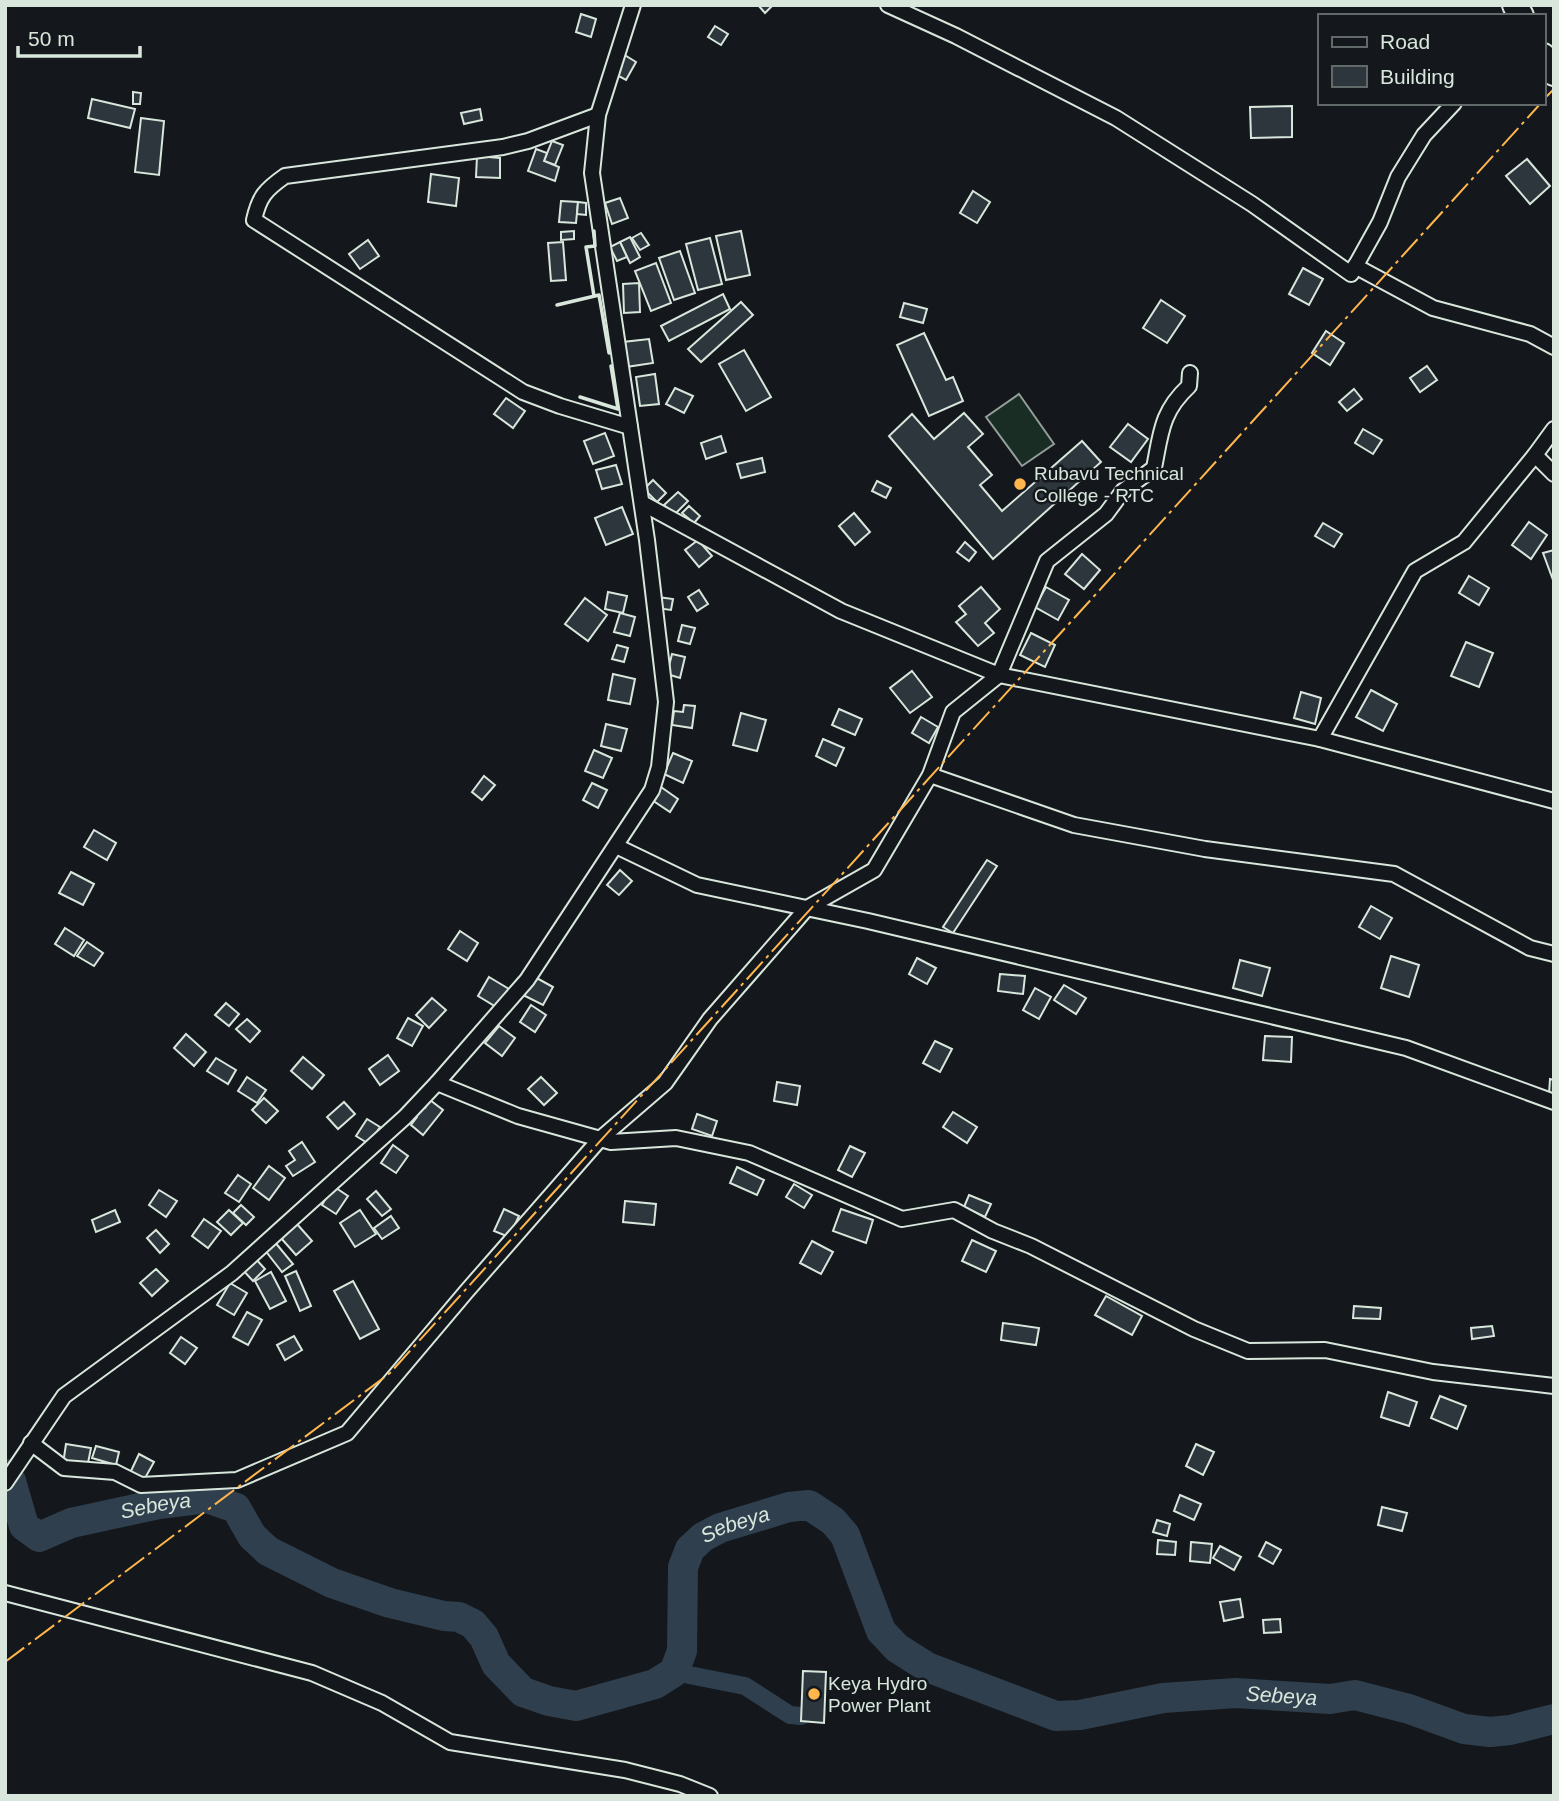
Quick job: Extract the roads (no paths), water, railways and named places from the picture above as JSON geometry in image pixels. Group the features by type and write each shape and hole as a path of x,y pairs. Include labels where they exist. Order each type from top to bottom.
{"street":[{"path":"5,1483 64,1396 232,1273 405,1117 437,1083 527,980 652,790 659,767 666,702 642,503 592,173 598,116 634,5"},
{"path":"888,5 956,36 1116,118 1252,204 1351,274 1380,222 1398,177 1424,135 1452,105"},
{"path":"598,116 503,147 285,176 270,186 258,201 254,220 523,391 560,406 631,427"},
{"path":"1355,265 1433,308 1531,334 1554,347"},
{"path":"31,1443 64,1468 115,1472 141,1485 237,1479 347,1433 431,1332 600,1139 665,1083 710,1018 807,908 874,870 930,775 953,712 999,675 1047,561 1105,514 1123,491 1154,468 1165,416 1189,386 1190,373"},
{"path":"1320,739 1415,571 1464,542 1554,429"},
{"path":"1535,456 1554,474"},
{"path":"642,503 841,611 999,675 1320,739 1554,801"},
{"path":"930,775 1074,825 1205,849 1394,874 1530,948 1554,954"},
{"path":"616,846 697,885 807,908 1406,1048 1554,1102"},
{"path":"437,1083 518,1116 611,1142 676,1139 749,1153 902,1219 954,1210 993,1231 1077,1268 1194,1329 1248,1351 1325,1350 1433,1372 1554,1386"},
{"path":"5,1593 312,1673 382,1703 450,1742 625,1770 680,1784 710,1796"}],"waterway":[{"name":"Sebeya","path":"5,1474 11,1481 24,1526 39,1537 71,1523 159,1504 207,1498 236,1508 252,1536 268,1551 332,1583 390,1603 459,1617 473,1624 484,1637 496,1664 523,1692 576,1706 655,1684 674,1672 682,1651 683,1567 690,1549 703,1537 720,1528 789,1507 809,1505 833,1521 845,1535 881,1631 897,1648 927,1667 1056,1716 1080,1715 1163,1698 1236,1693 1330,1699 1355,1695 1409,1709 1464,1729 1490,1732 1554,1719"},
{"path":"674,1672 745,1686 790,1715 801,1716"}],"place":[{"name":"Rubavu Technical College - RTC","path":"1020,484"},
{"name":"Keya Hydro Power Plant","path":"814,1694"}]}
